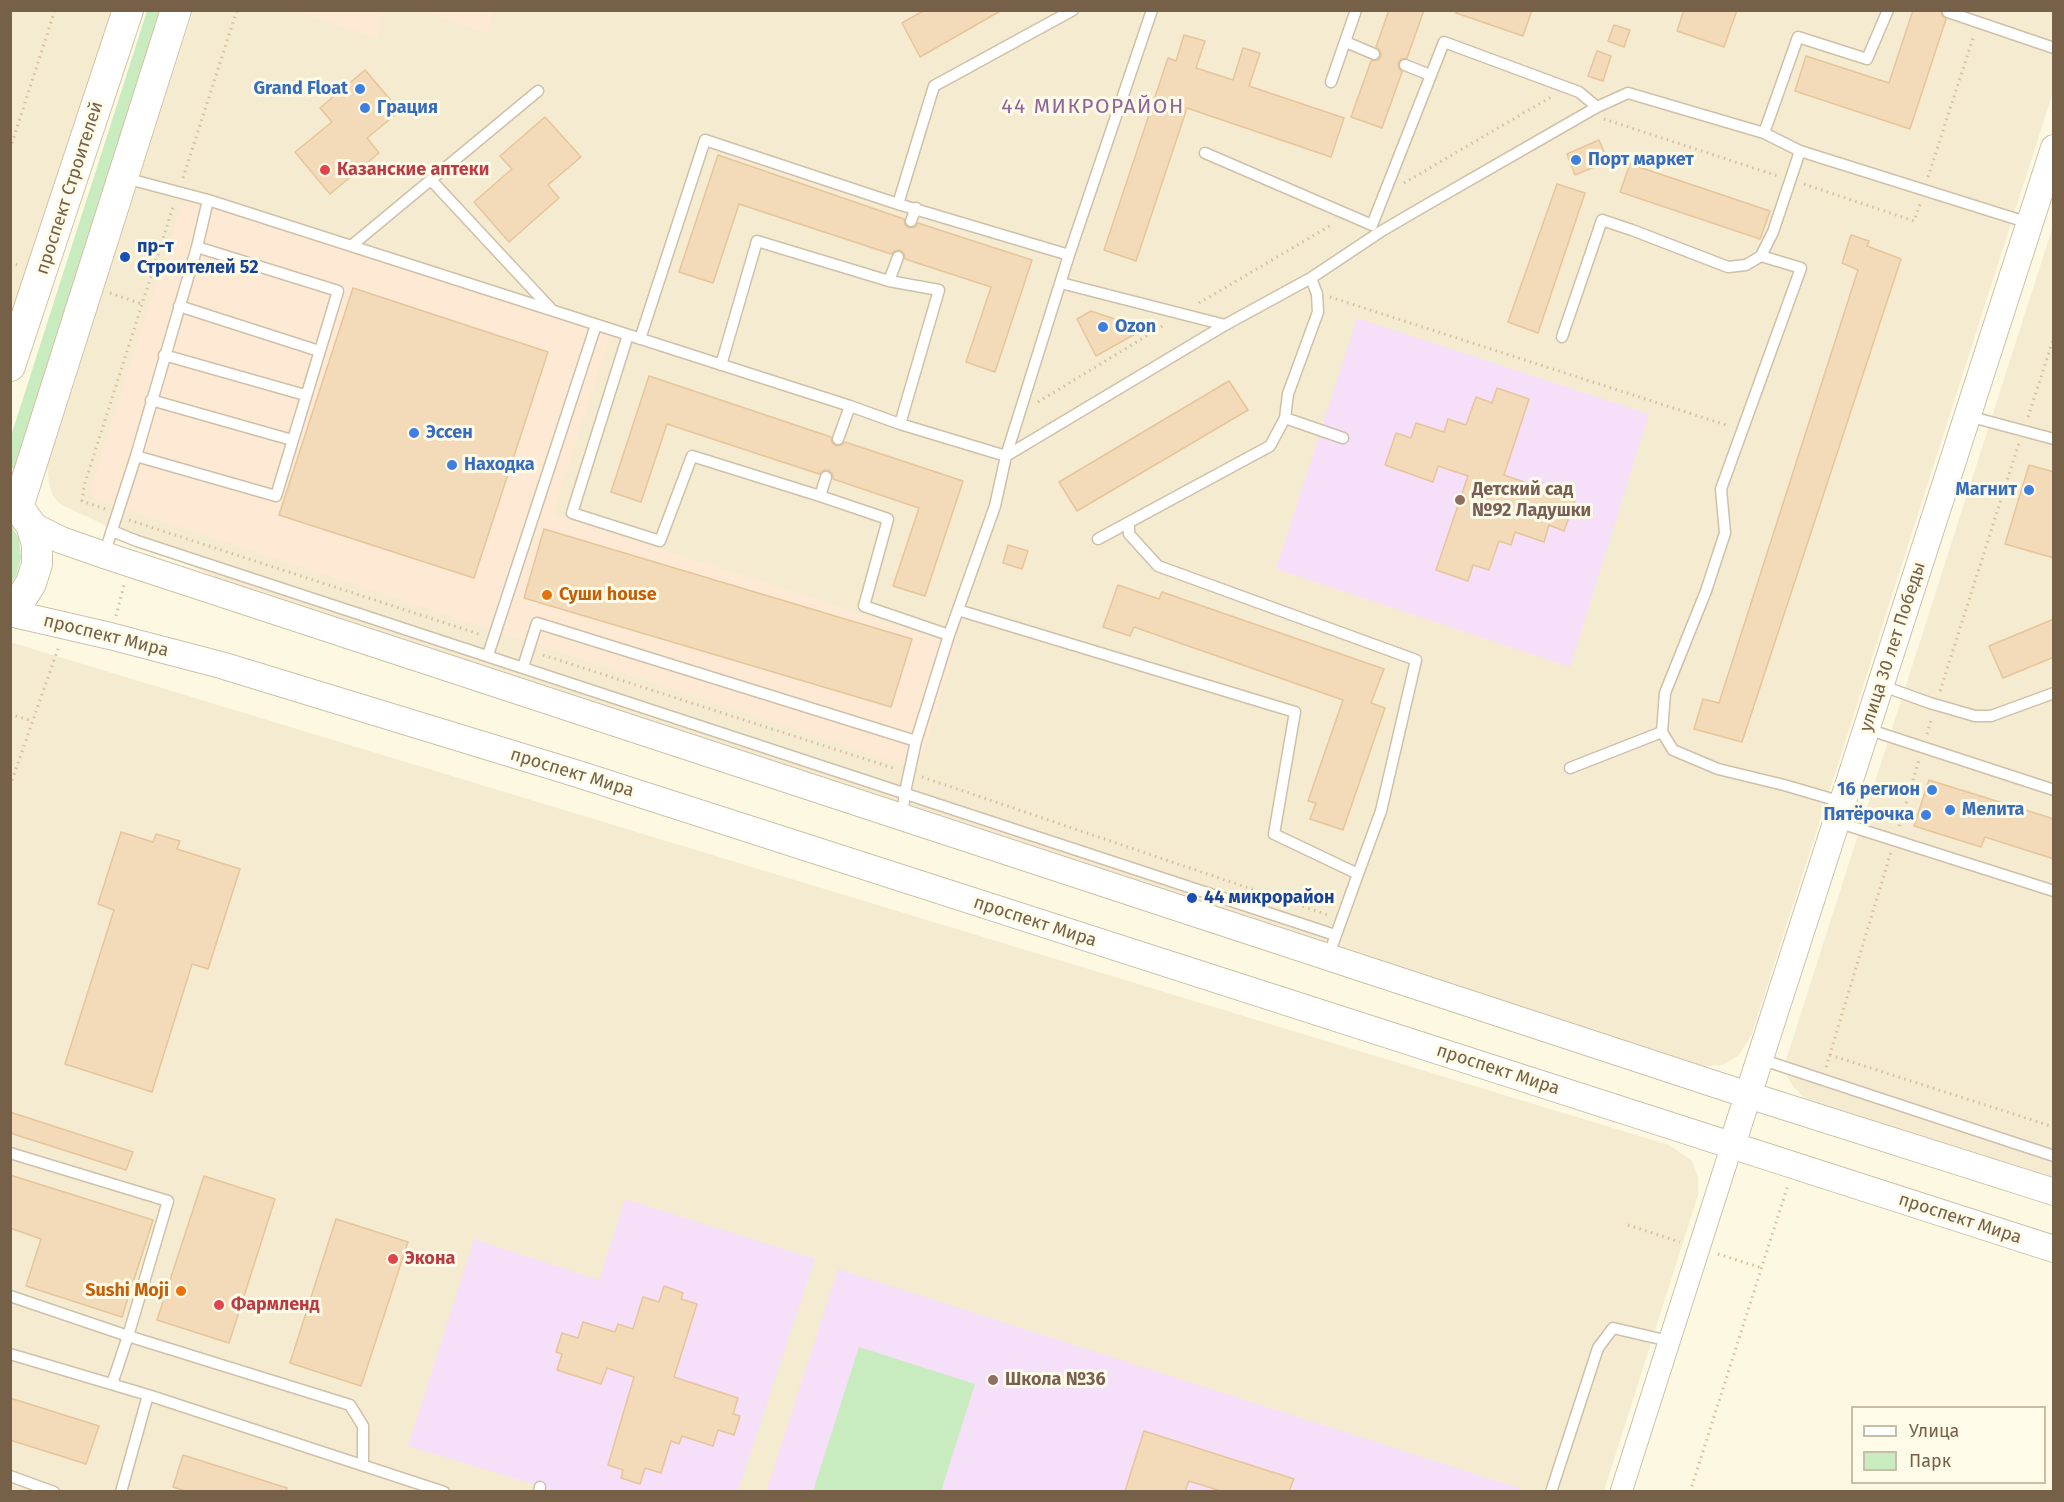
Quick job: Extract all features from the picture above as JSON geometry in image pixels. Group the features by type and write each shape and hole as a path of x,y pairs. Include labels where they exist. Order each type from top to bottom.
{"main road":[{"name":"проспект Строителей","path":"10,366 128,10"},
{"path":"10,609 21,599 32,583 37,564 37,544 20,512 176,10"}],"street":[{"name":"улица 30 лет Победы","path":"1732,1145 2054,148"},
{"path":"20,512 61,540 104,555 902,817 1332,946 1748,1095 2054,1192"},
{"name":"проспект Мира","path":"10,613 221,665 567,771 2054,1249"},
{"path":"1621,1491 1732,1145"}],"lane":[{"path":"898,204 934,86 1073,10"},
{"path":"902,817 916,741 949,635 996,506 1006,456 1069,255 1152,10"},
{"path":"1331,82 1356,10"},
{"path":"1764,133 1798,38 1867,58 1888,10"},
{"path":"1948,12 2054,48"},
{"path":"1346,42 1374,54"},
{"path":"1376,229 1384,194 1444,42 1579,92 1597,107"},
{"path":"1405,65 1430,75"},
{"path":"351,246 538,92"},
{"path":"124,177 208,200 721,364 900,424 1006,456 1226,325 1311,278 1376,229 1597,107 1628,93 1764,133 1800,151 2029,223"},
{"path":"640,339 705,140 898,204 1069,255"},
{"path":"1562,337 1602,220 1728,267 1746,265 1761,256 1773,232 1800,151"},
{"path":"1205,153 1376,229"},
{"path":"432,180 552,310"},
{"path":"104,555 136,456 197,247 208,200"},
{"path":"911,221 916,208"},
{"path":"721,364 757,241 889,281 939,290 900,424"},
{"path":"136,456 276,496 338,291 197,247"},
{"path":"1761,256 1801,268 1721,489 1725,533 1706,591 1665,693 1662,732 1673,750 1718,770 1784,785 1895,840 2054,891"},
{"path":"889,281 898,257"},
{"path":"1098,539 1270,446 1285,418 1288,394 1318,312 1317,294 1311,278"},
{"path":"1061,283 1226,325"},
{"path":"179,306 319,351"},
{"path":"488,655 596,325"},
{"path":"628,335 572,513 660,541 692,456 820,496 888,519 864,606 949,635"},
{"path":"164,355 305,395"},
{"path":"151,400 292,440"},
{"path":"838,439 850,406"},
{"path":"1967,416 2054,439"},
{"path":"1285,418 1343,438"},
{"path":"820,496 826,477"},
{"path":"112,531 905,792 1332,946 1381,811 1416,660 1158,566 1129,534 1129,523"},
{"path":"958,610 1295,712 1274,834 1358,874"},
{"path":"523,667 537,623 916,741"},
{"path":"1880,685 1975,716 1991,716 2054,693"},
{"path":"1866,729 2054,790"},
{"path":"1570,768 1662,732"},
{"path":"1760,1059 2054,1156"},
{"path":"10,1153 168,1201 112,1384"},
{"path":"10,1296 128,1336 350,1405 363,1426 363,1465"},
{"path":"1551,1491 1598,1348 1613,1328 1669,1341"},
{"path":"10,1353 444,1491"},
{"path":"121,1491 148,1395"},
{"path":"10,1476 54,1491"}],"path":[{"path":"10,149 55,10"},
{"path":"237,10 84,486 82,501 111,511 116,516 492,638"},
{"path":"1384,194 1568,88"},
{"path":"1020,413 1348,215"},
{"path":"1317,294 1347,301 1743,430"},
{"path":"1822,1080 1936,704 2053,339"},
{"path":"10,786 59,646"},
{"path":"529,650 909,773 1341,919"},
{"path":"10,714 32,720"},
{"path":"1830,1055 2054,1127"},
{"path":"1690,1491 1794,1166"}],"shaded area":[{"path":"11,11 115,11 11,333"},
{"path":"193,11 2053,11 2053,92 1751,1036 1738,1056 1722,1065 1704,1066 453,664 217,578 60,504 53,496 49,484 47,464"},
{"path":"295,11 383,11 377,38"},
{"path":"422,11 493,11 486,33"},
{"path":"184,197 610,335 553,514 957,645 918,770 92,498 90,489"},
{"path":"2053,226 2053,1178 1803,1097 1787,1076 1786,1060"},
{"name":"Детский сад №92 Ладушки","path":"1357,318 1649,414 1570,667 1276,569"},
{"path":"10,642 1669,1145 1692,1161 1698,1176 1698,1195 1604,1491 11,1491"},
{"path":"625,1199 815,1259 738,1491 556,1491 408,1446 474,1239 599,1280"},
{"name":"Школа №36","path":"838,1269 1528,1491 766,1492"}],"green space":[{"path":"147,11 161,11 14,469 11,468 11,436"},
{"path":"10,523 19,539 21,558 11,584"},
{"path":"859,1347 975,1384 941,1491 813,1491"}],"building":[{"path":"925,10 1002,10 920,57 902,23"},
{"path":"1389,10 1424,10 1407,58 1401,59 1398,63 1402,72 1382,128 1351,117 1371,61 1378,60 1381,56 1380,50 1376,47"},
{"path":"1457,10 1532,10 1523,36 1456,13"},
{"path":"1684,10 1737,10 1724,47 1677,31"},
{"path":"1913,10 1941,10 1942,16 1946,19 1910,129 1795,91 1806,56 1889,83"},
{"path":"1614,25 1630,30 1624,47 1608,41"},
{"path":"1184,35 1205,41 1196,68 1233,80 1243,48 1260,53 1249,86 1344,118 1331,157 1187,108 1136,261 1104,250 1168,58 1176,61"},
{"path":"1597,51 1611,56 1603,81 1588,76"},
{"path":"365,70 400,111 367,138 379,153 330,194 295,152 332,122 320,108"},
{"path":"545,117 581,157 548,185 559,198 509,242 474,202 512,169 500,156"},
{"path":"1599,140 1608,161 1575,175 1567,154"},
{"path":"718,155 904,219 905,225 909,228 915,227 918,223 1032,260 995,372 966,362 991,287 905,259 904,253 900,250 891,254 739,204 713,283 679,272"},
{"path":"1630,164 1770,211 1760,239 1620,192"},
{"path":"1557,184 1585,193 1538,333 1508,322"},
{"path":"1851,235 1869,241 1867,246 1901,259 1742,742 1694,729 1703,699 1719,703 1858,270 1842,263"},
{"name":"Эссен","path":"353,288 548,352 474,578 279,515"},
{"path":"1091,311 1144,329 1096,356 1077,319"},
{"path":"649,376 831,437 832,443 836,446 845,442 963,481 925,596 893,586 919,508 833,479 829,470 824,470 819,474 667,424 641,502 611,492"},
{"path":"1229,381 1248,410 1077,511 1059,482"},
{"path":"1497,388 1529,399 1504,475 1575,500 1564,531 1549,525 1544,542 1515,532 1511,545 1499,541 1489,570 1473,565 1468,581 1436,570 1468,476 1438,466 1433,482 1385,465 1396,433 1411,438 1416,423 1444,432 1448,419 1466,425 1476,397 1492,403"},
{"path":"2029,465 2054,472 2054,558 2005,544"},
{"path":"544,529 912,639 891,707 524,598"},
{"path":"1008,545 1028,551 1022,569 1003,563"},
{"path":"1118,585 1159,599 1162,592 1384,669 1371,703 1385,708 1343,830 1310,819 1316,803 1308,801 1343,700 1134,627 1130,636 1103,627"},
{"path":"2054,619 2054,657 2003,678 1989,646"},
{"path":"1929,780 2054,819 2054,859 1985,837 1981,847 1914,826"},
{"path":"121,832 153,842 156,834 180,841 177,849 240,869 208,969 192,964 152,1092 65,1064 114,910 98,904"},
{"path":"10,1112 133,1152 126,1170 10,1133"},
{"path":"10,1175 153,1220 122,1317 26,1286 41,1239 10,1228"},
{"path":"204,1176 275,1199 229,1343 157,1320"},
{"path":"336,1219 408,1242 361,1386 290,1363"},
{"path":"664,1286 683,1293 681,1299 697,1304 674,1377 738,1398 733,1414 740,1416 734,1435 718,1430 713,1446 682,1436 679,1444 671,1441 661,1473 645,1468 640,1484 621,1478 623,1470 608,1465 634,1377 607,1368 601,1384 557,1370 562,1354 556,1352 562,1333 578,1338 583,1322 615,1332 618,1324 633,1329 643,1297 659,1302"},
{"path":"10,1398 99,1426 86,1464 10,1440"},
{"path":"1144,1431 1294,1479 1289,1491 1221,1491 1189,1481 1185,1491 1125,1491"},
{"path":"183,1455 287,1488 286,1491 185,1491 173,1487"}],"place":[{"name":"Grand Float","path":"360,89"},
{"name":"Грация","path":"365,108"},
{"name":"Порт маркет","path":"1576,160"},
{"name":"Казанские аптеки","path":"325,170"},
{"name":"пр-т Строителей 52","path":"125,257"},
{"name":"Ozon","path":"1103,327"},
{"name":"Эссен","path":"414,433"},
{"name":"Находка","path":"452,465"},
{"name":"Магнит","path":"2029,490"},
{"name":"Детский сад №92 Ладушки","path":"1460,500"},
{"name":"Суши house","path":"547,595"},
{"name":"16 регион","path":"1932,790"},
{"name":"Мелита","path":"1950,810"},
{"name":"Пятёрочка","path":"1926,815"},
{"name":"44 микрорайон","path":"1192,898"},
{"name":"Экона","path":"393,1259"},
{"name":"Sushi Moji","path":"181,1291"},
{"name":"Фармленд","path":"219,1305"},
{"name":"Школа №36","path":"993,1380"}],"district":[{"name":"44 МИКРОРАЙОН","path":"1093,107"}]}
